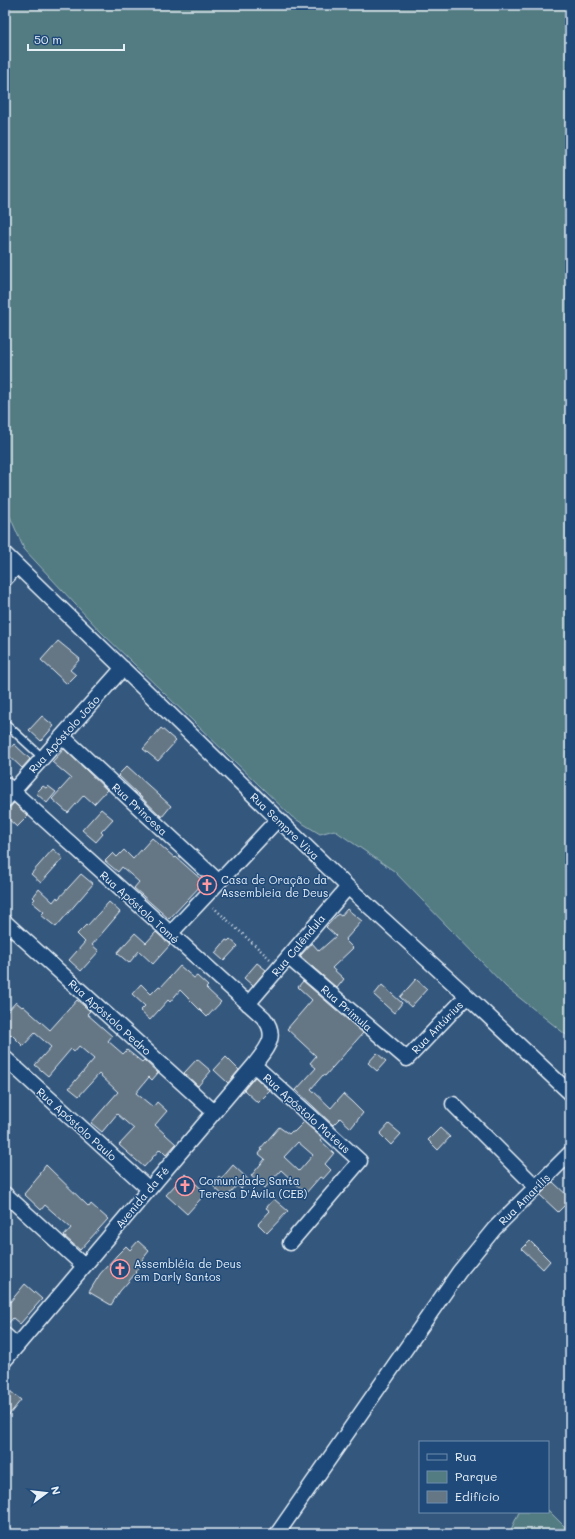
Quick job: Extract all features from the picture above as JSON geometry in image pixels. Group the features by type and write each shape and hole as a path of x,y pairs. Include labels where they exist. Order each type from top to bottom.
{"street":[{"name":"Rua Sempre Viva","path":"5,554 348,887 570,1093"},
{"path":"5,579 17,566"},
{"name":"Rua Apóstolo João","path":"8,792 43,758 123,668"},
{"name":"Rua Princesa","path":"62,736 219,882"},
{"name":"Rua Apóstolo Tomé","path":"8,792 264,1018 269,1024 271,1031"},
{"path":"170,934 278,819"},
{"name":"Rua Calêndula","path":"248,1004 348,887"},
{"name":"Rua Apóstolo Pedro","path":"5,922 214,1112"},
{"name":"Rua Prímula","path":"284,962 406,1059"},
{"name":"Rua Antúrius","path":"406,1059 467,996"},
{"name":"Avenida da Fé","path":"5,1360 254,1065 268,1046 272,1037 271,1031"},
{"name":"Rua Apóstolo Paulo","path":"5,1058 149,1189"},
{"name":"Rua Apóstolo Mateus","path":"254,1065 360,1161 290,1244"},
{"path":"452,1104 536,1187"},
{"name":"Rua Amarílis","path":"279,1533 459,1272 494,1229 570,1153"},
{"path":"5,1194 84,1266"},
{"path":"5,1334 17,1346"}],"lane":[{"path":"5,723 43,758"}],"path":[{"path":"203,898 284,962"}],"green space":[{"path":"5,5 570,5 570,1038 506,987 394,871 334,830 320,834 292,817 101,632 24,549 5,505"},
{"path":"549,1511 570,1532 570,1534 509,1534 519,1513 549,1513"}],"building":[{"path":"58,641 80,659 70,670 76,675 67,684 41,660"},
{"path":"42,716 54,726 41,741 29,730"},
{"path":"161,728 176,741 158,761 143,749"},
{"path":"14,744 30,759 22,768 6,753"},
{"path":"64,749 107,790 94,804 84,795 68,813 52,799 71,778 52,762"},
{"path":"127,766 171,806 162,817 118,775"},
{"path":"43,786 46,788 48,786 56,792 47,803 36,793"},
{"path":"14,803 28,816 17,827 5,816 5,813"},
{"path":"101,809 113,819 101,832 103,834 96,842 82,830"},
{"path":"152,838 204,882 169,919 134,888 139,882 122,867 118,872 105,861 113,853 117,857 124,850 133,859"},
{"path":"53,849 63,858 41,883 31,874"},
{"path":"81,874 93,884 56,927 41,915 44,912 32,902 35,899 33,897 39,889 53,902 57,897 58,899"},
{"path":"109,902 120,912 92,945 99,951 81,971 69,960 85,942 77,934 86,925 87,926"},
{"path":"347,909 362,921 345,940 353,948 332,968 344,979 337,988 300,956 312,943 319,951 336,936 326,927 338,914 341,916"},
{"path":"156,932 170,945 153,964 139,951 129,963 117,953 135,933 146,943"},
{"path":"230,939 238,946 224,961 215,953 226,940 228,941"},
{"path":"257,963 266,970 253,986 244,978"},
{"path":"180,966 194,978 197,976 208,986 206,988 221,1002 207,1017 180,990 170,1002 168,1000 150,1020 140,1011 145,1006 132,994 141,984 151,994 159,986 161,987"},
{"path":"416,979 427,989 411,1007 400,997"},
{"path":"303,981 363,1033 325,1076 323,1075 311,1089 331,1108 343,1094 352,1102 363,1113 351,1128 340,1118 333,1125 296,1090 316,1068 310,1063 316,1056 287,1029 312,1000 298,987"},
{"path":"382,985 402,1003 394,1013 374,995"},
{"path":"77,1000 90,1011 87,1014 112,1036 108,1041 123,1054 127,1050 142,1062 144,1060 158,1073 152,1080 149,1077 136,1093 153,1107 157,1102 167,1111 155,1125 176,1144 166,1155 160,1149 144,1167 119,1145 134,1129 117,1114 102,1132 91,1123 118,1092 99,1074 79,1096 69,1088 94,1059 79,1046 74,1052 71,1049 48,1076 35,1065 51,1047 35,1033 23,1046 11,1034 5,1041 5,1014 16,1002 22,1007 23,1006 50,1030"},
{"path":"377,1053 386,1061 377,1071 368,1063"},
{"path":"226,1057 239,1070 228,1083 214,1070"},
{"path":"197,1059 211,1071 198,1086 184,1073"},
{"path":"255,1077 270,1091 258,1103 244,1090"},
{"path":"304,1122 322,1138 320,1140 334,1153 325,1164 331,1170 323,1179 320,1177 306,1193 281,1170 265,1188 251,1176 265,1159 259,1154 262,1150 260,1149 279,1127 289,1134 292,1131 294,1132","holes":["298,1142 313,1155 299,1171 284,1157"]},
{"path":"389,1124 401,1134 391,1145 380,1134"},
{"path":"440,1128 450,1137 438,1150 428,1140"},
{"path":"46,1165 89,1207 91,1204 108,1219 80,1250 64,1236 71,1228 45,1205 41,1210 24,1194 40,1175 39,1174"},
{"path":"233,1165 249,1180 241,1189 237,1185 226,1198 212,1185 219,1176 221,1179"},
{"path":"185,1174 206,1193 187,1214 166,1195"},
{"path":"553,1182 570,1198 570,1200 558,1212 540,1195"},
{"path":"274,1199 288,1211 267,1233 258,1224 270,1211 266,1208"},
{"path":"138,1241 149,1251 142,1260 144,1261 135,1272 136,1273 120,1291 111,1305 89,1292 100,1274 117,1255 126,1246 130,1250"},
{"path":"530,1241 550,1261 543,1269 522,1249"},
{"path":"25,1284 42,1299 20,1324 13,1318 5,1327 5,1308"},
{"path":"5,1387 21,1400 5,1420"}],"place":[{"name":"Casa de Oração da Assembleia de Deus","path":"207,885"},
{"name":"Comunidade Santa Teresa D'Ávila (CEB)","path":"185,1186"},
{"name":"Assembléia de Deus em Darly Santos","path":"120,1269"}]}
